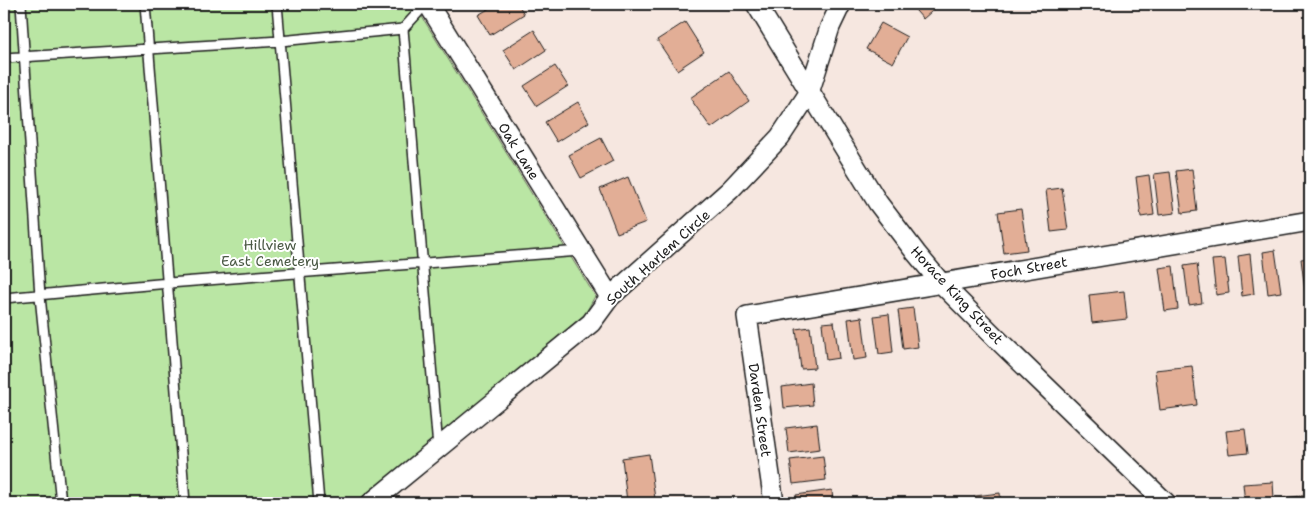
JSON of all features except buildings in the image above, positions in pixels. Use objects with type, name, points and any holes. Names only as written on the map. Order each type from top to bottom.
[{"type":"street","name":"Oak Lane","points":[[427,4],[580,252],[610,297]]},
{"type":"street","name":"Horace King Street","points":[[756,4],[878,203],[941,283],[1166,503]]},
{"type":"street","name":"South Harlem Circle","points":[[371,503],[591,323],[610,297],[730,190],[780,137],[809,93],[830,26],[841,4]]},
{"type":"street","name":"Foch Street","points":[[747,316],[1310,221]]},
{"type":"street","name":"Darden Street","points":[[747,316],[774,503]]},
{"type":"lane","points":[[21,4],[26,56],[40,296],[61,503]]},
{"type":"lane","points":[[145,4],[169,283],[185,503]]},
{"type":"lane","points":[[277,4],[298,273],[319,503]]},
{"type":"lane","points":[[4,58],[280,41],[402,29],[427,4]]},
{"type":"lane","points":[[402,29],[438,450]]},
{"type":"lane","points":[[4,298],[169,283],[580,252]]},
{"type":"green space","name":"Hillview East Cemetery","points":[[4,4],[414,4],[595,296],[585,314],[429,445],[355,503],[4,503]]}]
